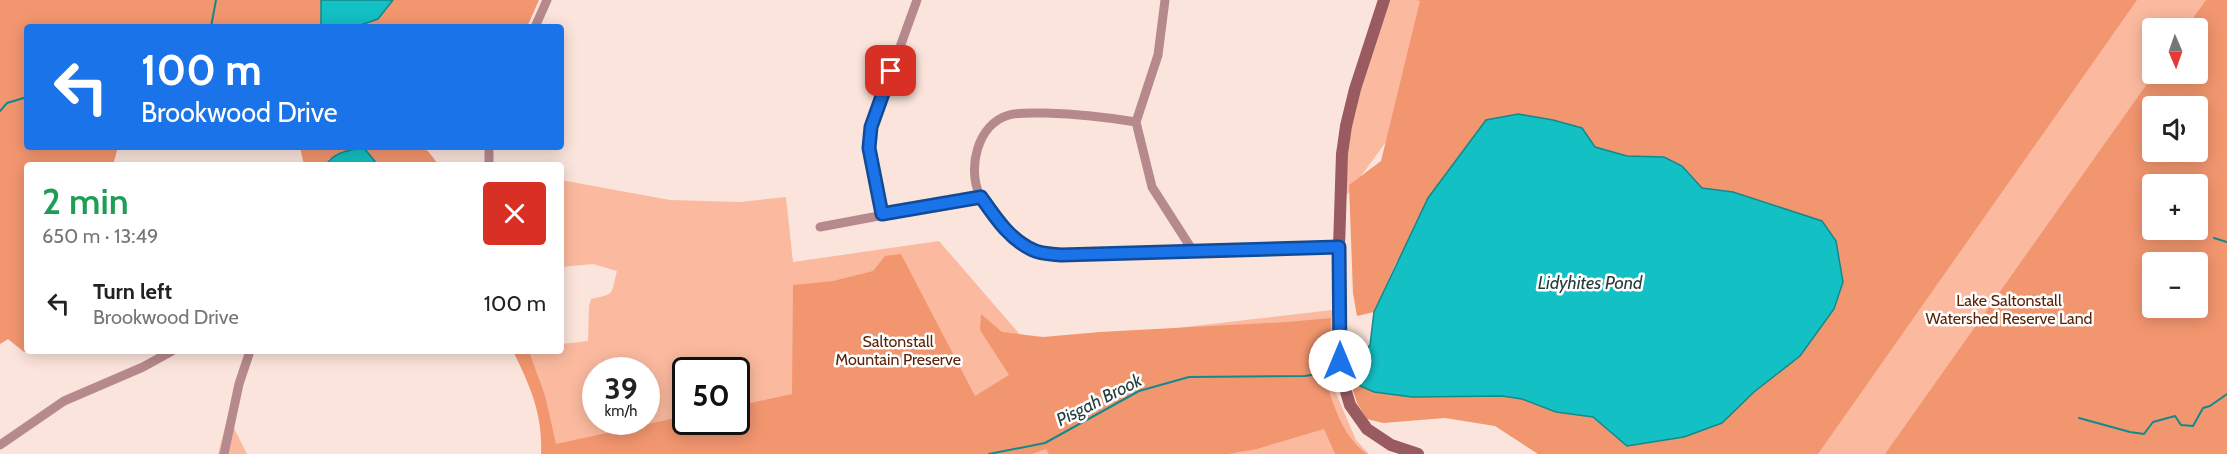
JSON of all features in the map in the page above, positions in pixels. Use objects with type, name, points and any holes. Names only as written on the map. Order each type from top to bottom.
[{"type":"main road","points":[[1384,0],[1360,71],[1346,126],[1339,189],[1341,368],[1346,396],[1358,419],[1378,438],[1418,454]]},
{"type":"street","points":[[536,24],[547,0]]},
{"type":"street","points":[[882,214],[869,148],[871,127],[917,0]]},
{"type":"street","points":[[1165,0],[1158,56],[1136,122],[1152,187],[1193,250]]},
{"type":"street","points":[[1136,122],[1090,115],[1031,113],[1008,115],[993,124],[980,137],[975,161],[975,182],[981,197],[1002,225],[1017,240],[1035,251],[1061,255],[1339,247]]},
{"type":"street","points":[[819,227],[981,197]]},
{"type":"street","points":[[0,445],[64,401],[143,367],[167,354]]},
{"type":"street","points":[[224,454],[239,384],[249,354]]},
{"type":"green space","points":[[0,0],[539,0],[528,24],[24,24],[24,150],[117,150],[114,162],[24,162],[24,352],[8,339],[0,344]]},
{"type":"green space","name":"Lake Saltonstall Watershed Reserve Land","points":[[1389,0],[2227,0],[2227,454],[1814,454],[1453,51],[1344,199],[1350,133],[1357,101]]},
{"type":"green space","points":[[1417,0],[2137,0],[1818,454],[1538,454],[1495,426],[1445,418],[1383,423],[1367,419],[1357,403],[1352,387],[1358,385],[1374,392],[1412,397],[1502,396],[1522,399],[1556,412],[1593,417],[1627,446],[1684,437],[1722,423],[1754,392],[1822,221],[1733,192],[1702,188],[1682,166],[1664,157],[1627,156],[1595,147],[1581,128],[1518,114],[1486,120],[1460,157],[1396,263],[1374,312],[1357,316],[1353,293],[1349,185],[1381,161],[1420,1]]},
{"type":"green space","points":[[2206,0],[2227,0],[2227,454],[1885,454],[2147,84],[2208,84],[2208,18],[2193,18]]},
{"type":"green space","points":[[301,150],[358,150],[329,159],[328,162],[303,162]]},
{"type":"green space","points":[[366,150],[425,150],[436,162],[376,162]]},
{"type":"green space","name":"Saltonstall Mountain Preserve","points":[[564,181],[670,200],[740,202],[786,197],[793,262],[939,241],[1029,345],[1332,310],[1335,391],[1356,440],[1369,454],[556,454],[545,395],[530,354],[564,354],[564,344],[588,341],[591,299],[611,293],[617,271],[593,264],[564,267]]},
{"type":"green space","name":"Saltonstall Mountain Preserve","points":[[901,254],[975,396],[1009,375],[980,330],[981,314],[1002,332],[1043,337],[1331,318],[1330,348],[1318,350],[1314,356],[1323,372],[1334,406],[1344,427],[1350,437],[1367,454],[1335,454],[1324,429],[1257,449],[1228,454],[1049,454],[1046,449],[1032,454],[541,454],[538,413],[514,354],[530,354],[545,395],[556,444],[597,435],[660,435],[660,421],[672,419],[672,435],[750,435],[750,403],[792,394],[793,285],[833,281],[873,271],[885,256]]},
{"type":"green space","points":[[228,416],[247,454],[218,454]]},
{"type":"water","points":[[321,0],[393,0],[378,19],[364,24],[321,24]]},
{"type":"water","name":"Lidyhites Pond","points":[[1518,114],[1582,128],[1595,147],[1627,156],[1664,157],[1682,166],[1702,188],[1733,192],[1822,221],[1836,241],[1843,282],[1834,309],[1800,356],[1754,392],[1722,423],[1684,437],[1627,446],[1593,417],[1556,412],[1522,399],[1502,396],[1412,397],[1374,392],[1358,385],[1350,370],[1350,361],[1361,357],[1370,345],[1374,312],[1428,198],[1486,120]]},
{"type":"water","points":[[366,150],[376,162],[328,162],[348,151]]},
{"type":"waterway","points":[[212,24],[216,0]]},
{"type":"waterway","points":[[0,111],[7,103],[24,98]]},
{"type":"waterway","points":[[2214,238],[2227,242]]},
{"type":"waterway","name":"Pisgah Brook","points":[[989,454],[1045,443],[1139,391],[1189,377],[1305,376],[1331,372]]},
{"type":"waterway","points":[[2079,418],[2144,434],[2153,422],[2175,416],[2181,425],[2193,426],[2203,408],[2227,394]]},
{"type":"route","points":[[891,71],[871,127],[869,148],[882,214],[981,197],[1002,225],[1017,240],[1035,251],[1061,255],[1339,247],[1340,361]]}]
